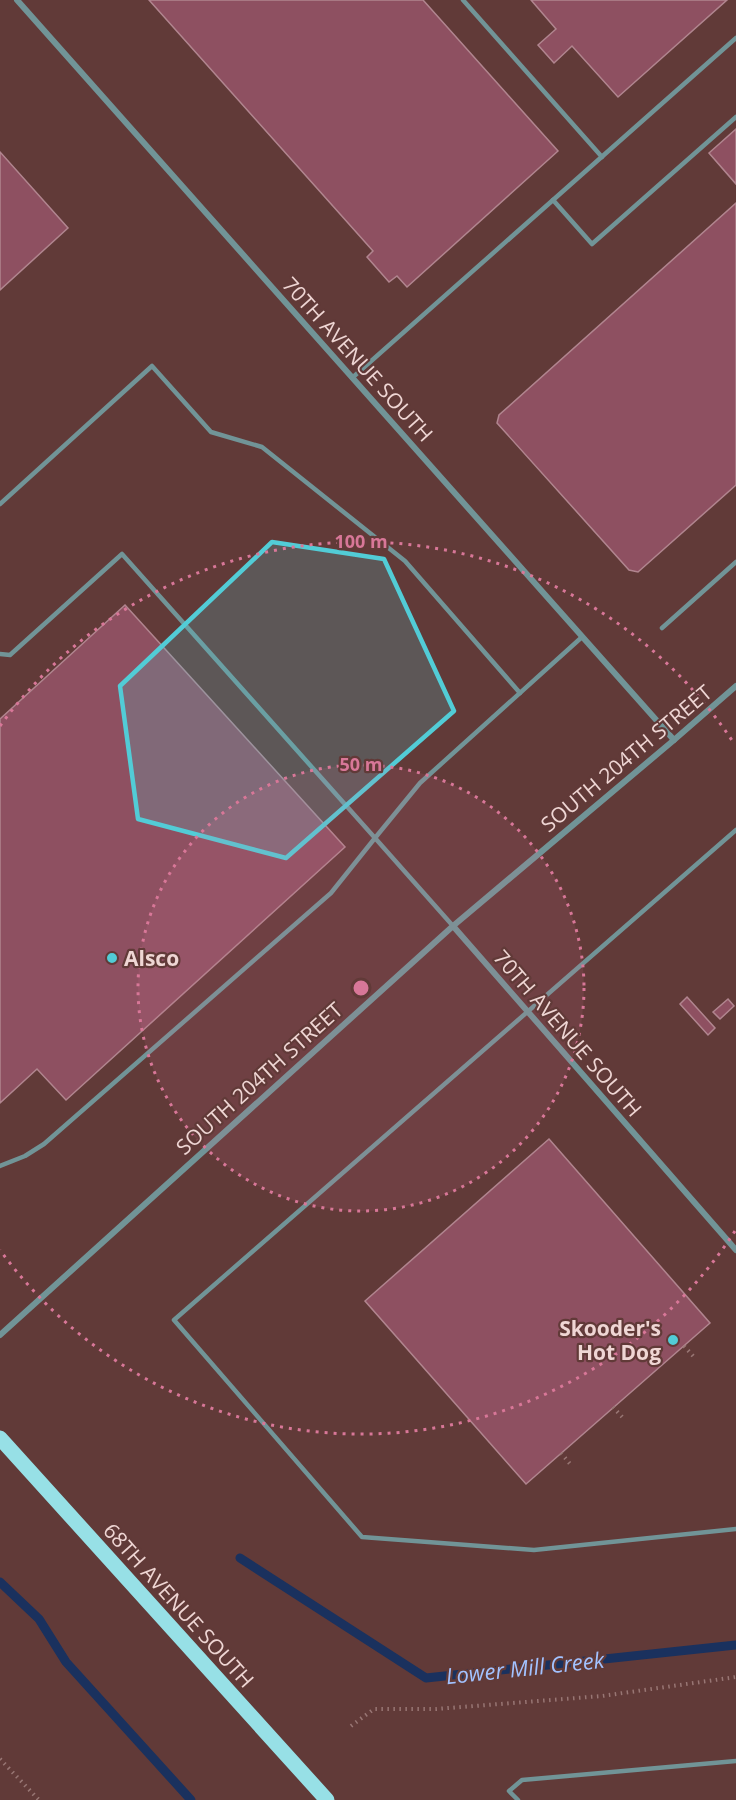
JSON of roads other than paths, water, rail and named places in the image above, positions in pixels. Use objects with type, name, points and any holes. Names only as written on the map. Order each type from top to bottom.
[{"type":"main road","name":"68TH AVENUE SOUTH","points":[[0,1438],[327,1800]]},
{"type":"street","name":"70TH AVENUE SOUTH","points":[[16,0],[674,740]]},
{"type":"street","name":"SOUTH 204TH STREET","points":[[0,1335],[453,926],[736,686]]},
{"type":"street","name":"70TH AVENUE SOUTH","points":[[453,926],[736,1250]]},
{"type":"lane","points":[[463,0],[602,157]]},
{"type":"lane","points":[[352,378],[736,38]]},
{"type":"lane","points":[[553,200],[592,244],[736,117]]},
{"type":"lane","points":[[0,504],[152,366],[211,432],[262,447],[405,561],[520,693]]},
{"type":"lane","name":"70TH AVENUE SOUTH","points":[[0,654],[10,655],[122,554],[453,926]]},
{"type":"lane","points":[[662,627],[736,562]]},
{"type":"lane","points":[[0,1166],[25,1156],[44,1144],[331,893],[420,783],[582,637]]},
{"type":"lane","points":[[736,831],[174,1320],[362,1537],[534,1550],[736,1530]]},
{"type":"lane","points":[[518,1800],[509,1791],[522,1780],[736,1761]]},
{"type":"waterway","name":"Lower Mill Creek","points":[[240,1558],[426,1678],[736,1645]]},
{"type":"waterway","points":[[0,1582],[39,1619],[66,1662],[191,1800]]},
{"type":"place","name":"Alsco","points":[[112,958]]},
{"type":"place","name":"Skooder's Hot Dog","points":[[673,1340]]}]
